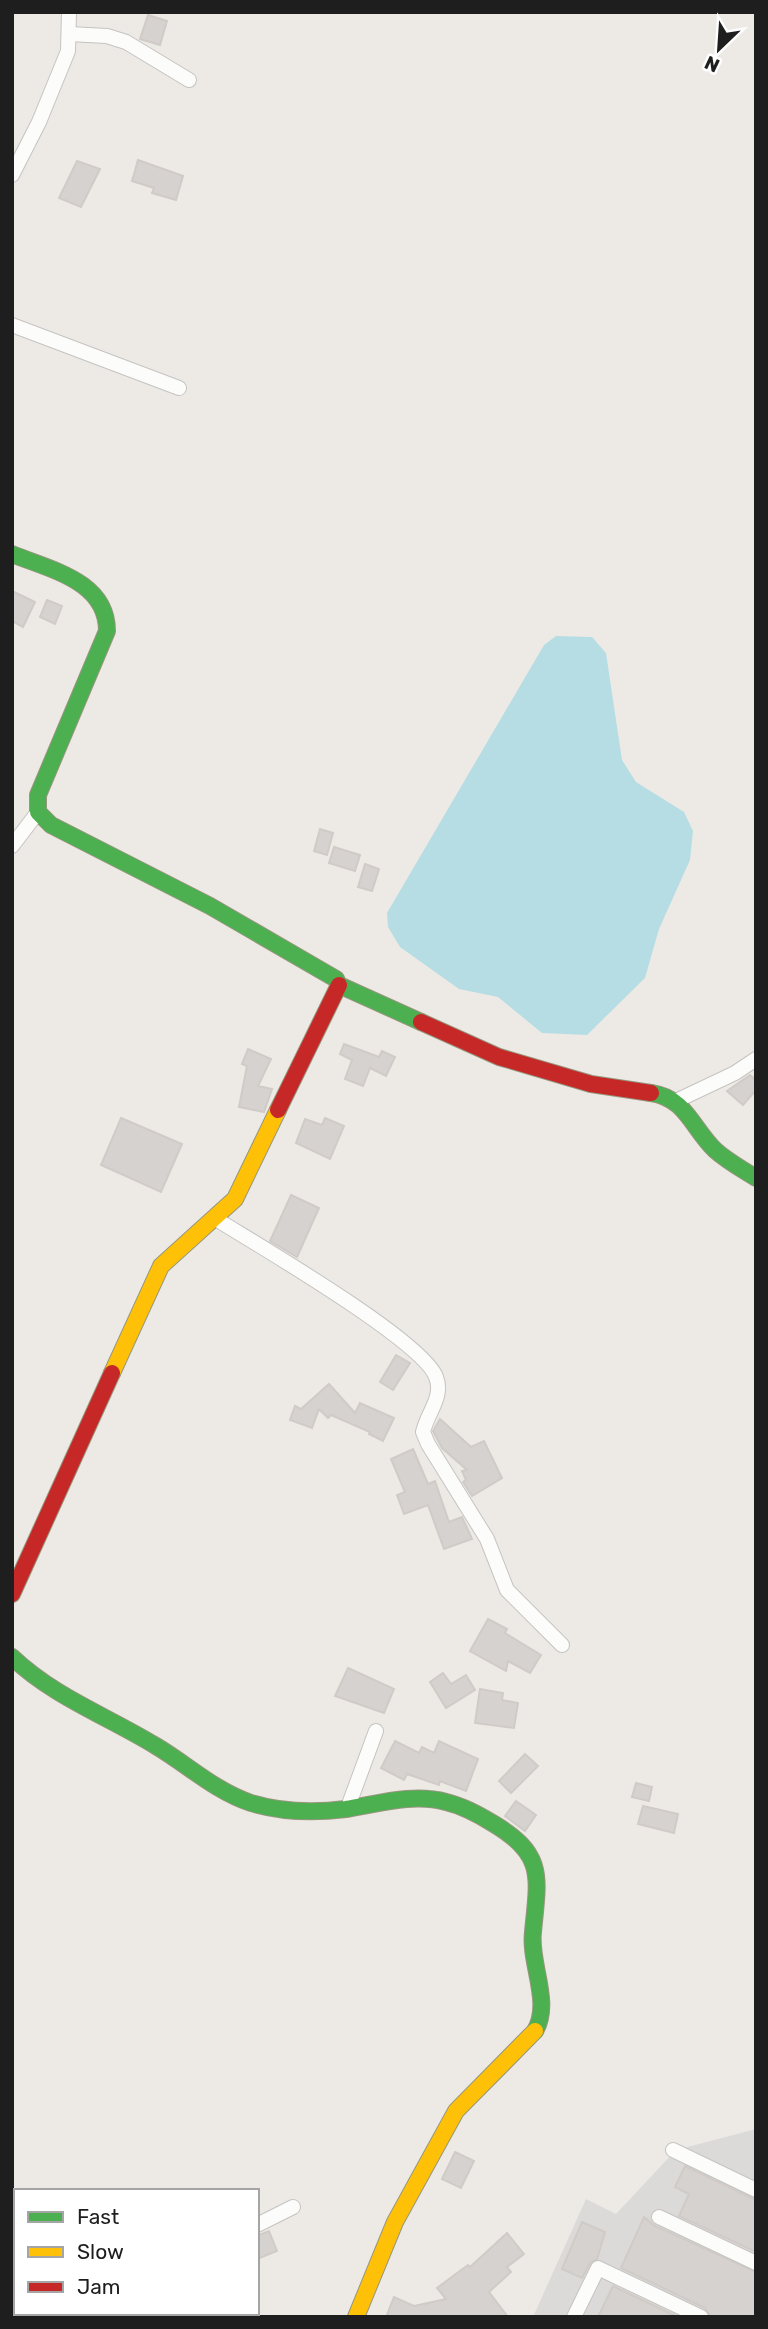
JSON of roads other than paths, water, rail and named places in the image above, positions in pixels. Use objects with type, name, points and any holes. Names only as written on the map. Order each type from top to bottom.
[{"type":"street","points":[[12,176],[39,122],[68,51],[69,12]]},
{"type":"street","points":[[69,34],[107,36],[126,42],[188,80]]},
{"type":"street","points":[[12,325],[179,388]]},
{"type":"street","points":[[12,554],[85,586],[97,595],[108,617],[107,631],[38,795],[38,812],[12,846]]},
{"type":"street","points":[[38,812],[51,825],[93,848],[289,949],[336,979],[339,985],[499,1057],[592,1084],[652,1091],[676,1101],[712,1147],[756,1178]]},
{"type":"street","points":[[12,1594],[161,1266],[172,1252],[216,1219],[235,1199],[252,1169],[339,985]]},
{"type":"street","points":[[676,1101],[735,1073],[756,1059]]},
{"type":"street","points":[[216,1219],[382,1325],[430,1368],[437,1378],[436,1404],[423,1432],[428,1444],[487,1539],[508,1590],[562,1645]]},
{"type":"street","points":[[12,1657],[37,1679],[156,1746],[216,1787],[241,1799],[291,1811],[348,1807],[420,1796],[441,1798],[493,1822],[521,1843],[533,1858],[538,1874],[531,1950],[542,2013],[538,2030],[456,2111],[395,2222],[356,2317]]},
{"type":"street","points":[[348,1807],[376,1731]]},
{"type":"street","points":[[673,2150],[756,2190]]},
{"type":"street","points":[[259,2224],[293,2207]]},
{"type":"street","points":[[659,2217],[756,2263]]},
{"type":"street","points":[[574,2317],[598,2268],[701,2317]]},
{"type":"water","points":[[556,636],[592,637],[606,653],[622,760],[636,782],[684,812],[693,831],[690,860],[659,929],[645,978],[587,1035],[542,1033],[498,997],[459,989],[400,947],[388,927],[387,913],[544,645]]}]
